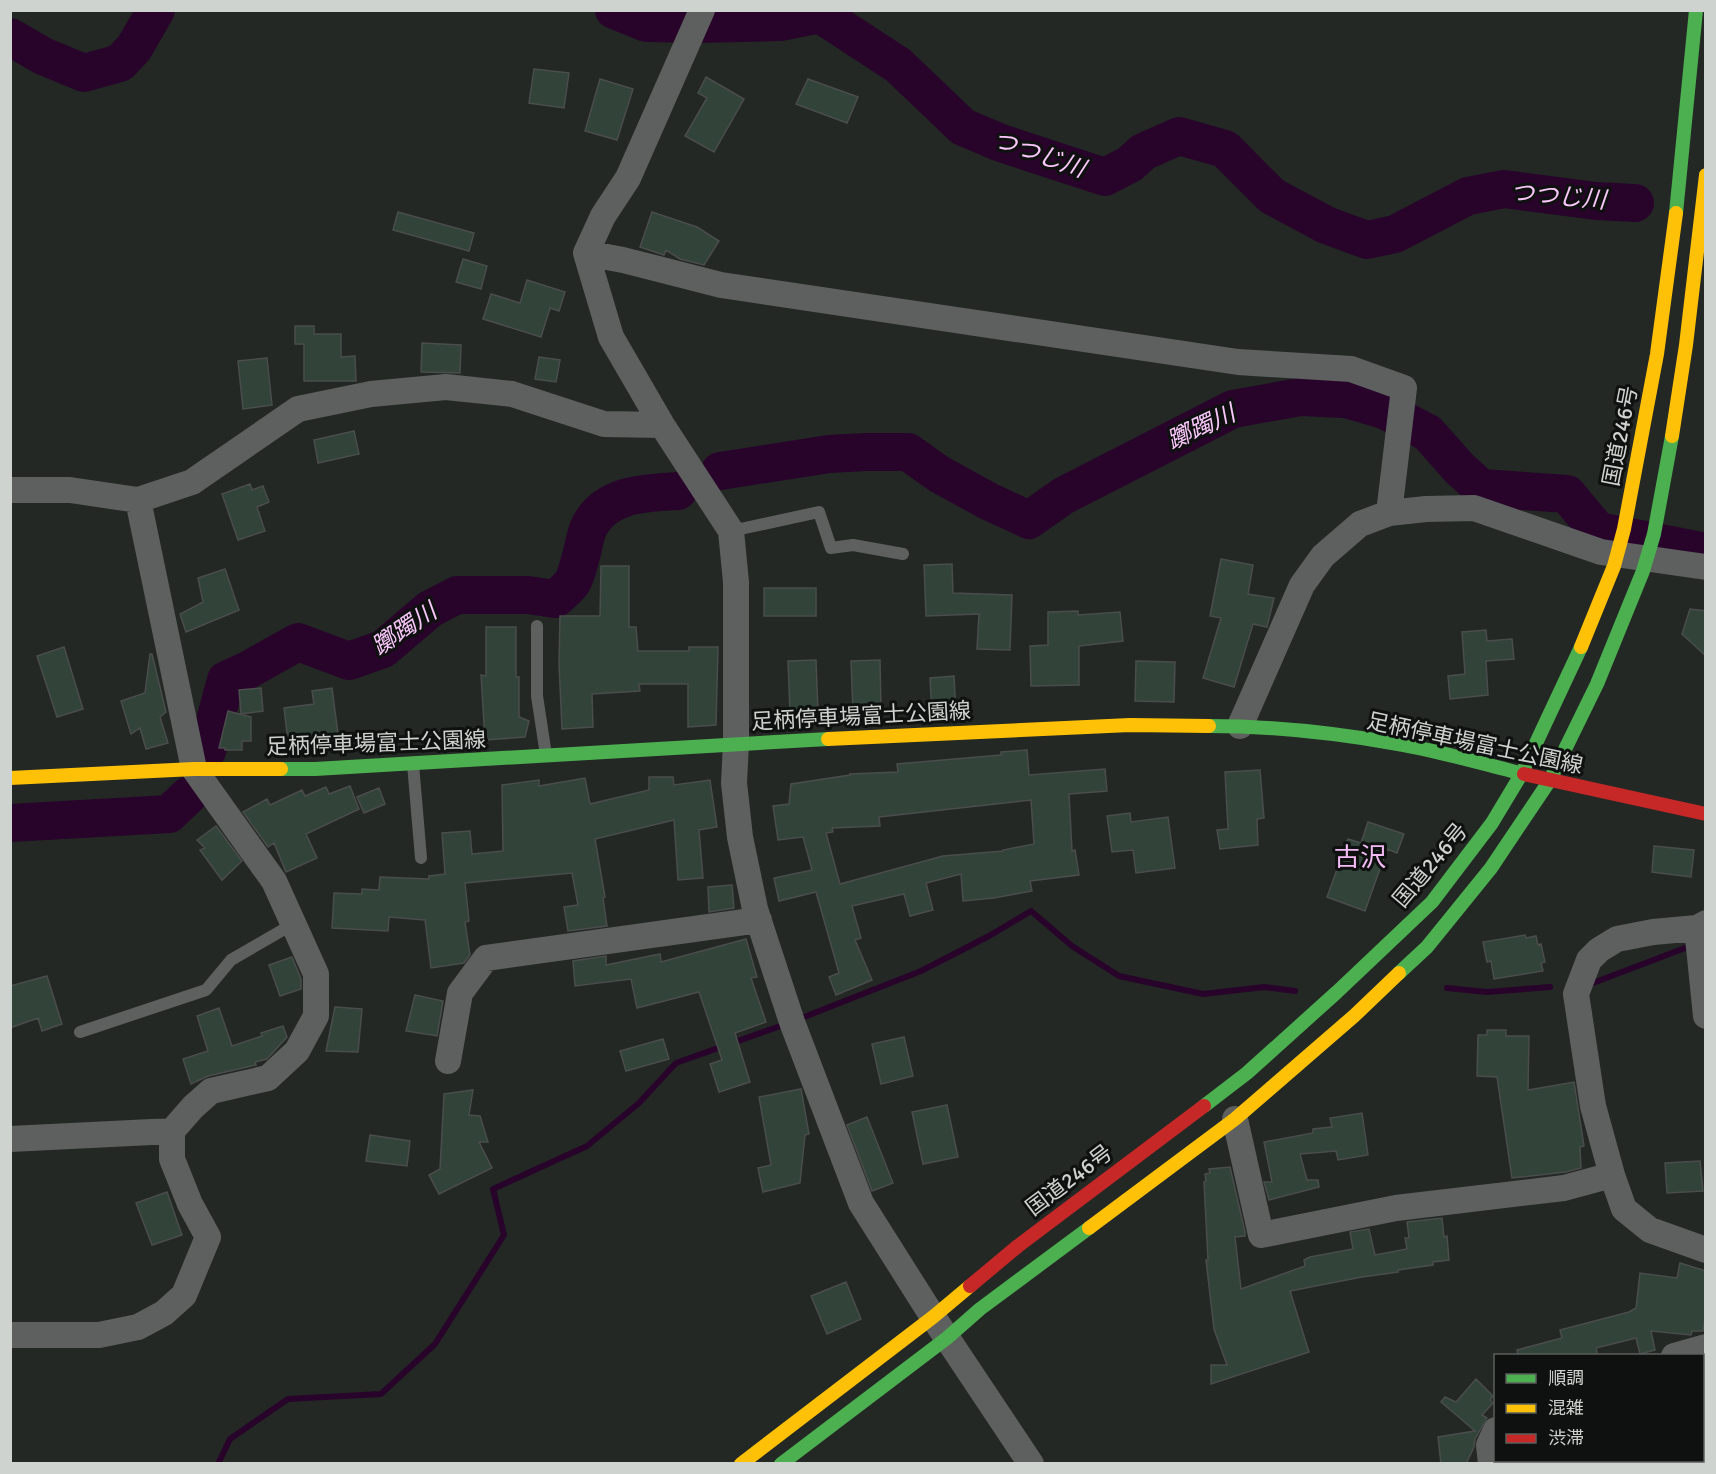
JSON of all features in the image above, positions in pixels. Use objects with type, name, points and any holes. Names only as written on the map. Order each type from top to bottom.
[{"type":"main road","name":"国道246号","points":[[781,1464],[940,1327],[1018,1246],[1247,1073],[1337,992],[1432,902],[1492,823],[1522,773],[1576,659],[1614,566],[1624,529],[1657,354],[1678,198],[1696,10]]},
{"type":"main road","name":"国道246号","points":[[741,1464],[940,1327],[980,1309],[1235,1119],[1354,1016],[1427,947],[1491,868],[1550,780],[1597,684],[1643,571],[1654,534],[1672,438],[1706,175]]},
{"type":"main road","name":"足柄停車場富士公園線","points":[[10,778],[194,769],[315,769],[736,743],[1130,725],[1239,726],[1319,733],[1399,744],[1706,814]]},
{"type":"street","points":[[701,13],[628,178],[603,216],[586,253],[611,337],[662,425],[725,522],[736,582],[734,783],[740,837],[755,909],[797,1036],[861,1203],[1031,1464]]},
{"type":"street","points":[[586,253],[722,285],[1238,362],[1351,369],[1404,388],[1389,513]]},
{"type":"street","points":[[10,490],[70,490],[138,500],[192,482],[298,409],[371,394],[446,387],[512,394],[604,424],[662,425]]},
{"type":"street","points":[[10,1335],[99,1335],[138,1327],[165,1313],[184,1295],[208,1238],[190,1204],[172,1159],[172,1131],[211,1091],[268,1078],[297,1051],[316,1016],[316,974],[274,880],[194,769],[138,500]]},
{"type":"street","points":[[1239,726],[1302,585],[1323,556],[1360,524],[1389,513],[1426,509],[1474,508],[1601,552],[1706,567]]},
{"type":"street","points":[[448,1061],[460,993],[486,957],[759,920]]},
{"type":"street","points":[[1706,1016],[1701,926],[1617,939],[1589,960],[1576,994],[1593,1106],[1624,1209],[1650,1230],[1706,1250]]},
{"type":"street","points":[[1235,1119],[1261,1235],[1396,1208],[1564,1188],[1612,1175]]},
{"type":"street","points":[[10,1139],[172,1131]]},
{"type":"street","points":[[1681,1354],[1706,1347]]},
{"type":"street","points":[[1491,1464],[1489,1445],[1494,1434]]},
{"type":"lane","points":[[725,522],[819,512],[831,548],[853,545],[903,554]]},
{"type":"lane","points":[[537,626],[537,696],[547,756]]},
{"type":"lane","points":[[413,764],[421,858]]},
{"type":"lane","points":[[80,1032],[206,990],[231,960],[293,924]]},
{"type":"building","points":[[534,69],[569,73],[564,108],[529,103]]},
{"type":"building","points":[[706,77],[744,99],[714,152],[685,136],[707,98],[698,93]]},
{"type":"building","points":[[600,79],[633,89],[617,140],[585,131]]},
{"type":"building","points":[[808,79],[858,97],[847,123],[796,104]]},
{"type":"building","points":[[398,212],[474,233],[469,251],[393,230]]},
{"type":"building","points":[[652,212],[697,227],[719,241],[704,265],[680,259],[666,250],[664,255],[640,247]]},
{"type":"building","points":[[463,259],[487,266],[481,289],[456,282]]},
{"type":"building","points":[[527,280],[565,292],[559,311],[550,308],[541,337],[483,319],[491,294],[520,303]]},
{"type":"building","points":[[295,326],[314,326],[314,334],[341,334],[341,357],[355,356],[356,381],[304,381],[304,344],[295,344]]},
{"type":"building","points":[[422,343],[461,345],[460,373],[421,372]]},
{"type":"building","points":[[539,357],[560,360],[556,382],[535,379]]},
{"type":"building","points":[[267,358],[272,405],[243,409],[238,361]]},
{"type":"building","points":[[354,431],[359,454],[318,463],[314,440]]},
{"type":"building","points":[[250,484],[252,490],[263,486],[269,502],[257,507],[265,531],[238,540],[222,494]]},
{"type":"building","points":[[1221,559],[1253,565],[1248,594],[1274,598],[1267,627],[1253,624],[1234,687],[1203,678],[1221,618],[1210,616]]},
{"type":"building","points":[[952,564],[953,593],[1012,595],[1010,650],[977,649],[979,614],[926,616],[924,565]]},
{"type":"building","points":[[601,566],[629,566],[629,627],[636,627],[638,651],[689,651],[689,647],[718,647],[716,725],[688,727],[688,684],[639,684],[640,691],[592,694],[593,727],[562,729],[559,664],[560,616],[600,616]]},
{"type":"building","points":[[225,569],[239,610],[186,632],[180,614],[203,602],[198,578]]},
{"type":"building","points":[[764,588],[816,588],[816,616],[764,616]]},
{"type":"building","points":[[1690,609],[1706,611],[1706,656],[1682,634]]},
{"type":"building","points":[[1078,611],[1078,615],[1120,612],[1123,641],[1079,646],[1079,685],[1031,686],[1030,646],[1048,645],[1048,612]]},
{"type":"building","points":[[486,627],[516,627],[519,717],[529,721],[525,737],[485,740],[481,675],[486,676]]},
{"type":"building","points":[[1486,630],[1487,641],[1512,639],[1514,659],[1486,661],[1488,695],[1450,699],[1448,676],[1465,674],[1462,632]]},
{"type":"building","points":[[64,647],[83,709],[57,717],[37,656]]},
{"type":"building","points":[[150,654],[152,654],[166,712],[160,717],[168,743],[146,749],[140,728],[131,734],[121,701],[145,693]]},
{"type":"building","points":[[816,660],[818,712],[790,713],[788,661]]},
{"type":"building","points":[[880,660],[881,711],[853,712],[851,661]]},
{"type":"building","points":[[1136,661],[1175,662],[1174,702],[1135,701]]},
{"type":"building","points":[[954,676],[956,713],[932,714],[930,678]]},
{"type":"building","points":[[261,688],[263,711],[241,714],[239,690]]},
{"type":"building","points":[[332,688],[340,749],[289,750],[284,708],[314,704],[312,691]]},
{"type":"building","points":[[228,711],[251,717],[251,741],[242,741],[242,750],[219,748]]},
{"type":"building","points":[[1027,750],[1029,775],[1105,769],[1107,791],[1069,794],[1072,851],[1075,850],[1079,875],[1030,881],[1032,891],[963,901],[961,874],[926,883],[933,910],[910,916],[904,894],[852,906],[861,938],[855,940],[872,980],[836,995],[829,977],[839,973],[816,892],[779,901],[774,878],[812,870],[803,837],[778,840],[773,806],[789,804],[791,784],[850,774],[898,772],[897,764],[1001,755],[1001,752]],"holes":[[[1031,800],[1034,844],[1003,851],[943,856],[840,884],[826,833],[833,832],[832,828],[880,826],[879,817]]]},
{"type":"building","points":[[1260,770],[1264,818],[1257,819],[1258,845],[1220,849],[1217,830],[1228,829],[1225,772]]},
{"type":"building","points":[[649,777],[673,777],[674,785],[710,780],[717,827],[699,830],[703,878],[678,880],[674,820],[595,839],[605,897],[603,898],[607,926],[568,931],[564,907],[578,905],[572,873],[465,883],[469,921],[465,922],[470,955],[464,963],[431,968],[425,920],[389,917],[388,931],[332,928],[334,893],[362,894],[362,889],[379,890],[380,877],[429,879],[429,876],[445,874],[442,833],[470,831],[472,854],[503,851],[502,785],[539,780],[539,786],[585,778],[590,804],[649,790]]},
{"type":"building","points":[[350,786],[359,809],[306,834],[317,858],[286,872],[274,843],[268,847],[243,812],[267,799],[270,805],[302,790],[305,796],[326,787],[329,794]]},
{"type":"building","points":[[379,788],[385,804],[364,813],[357,797]]},
{"type":"building","points":[[1130,813],[1131,822],[1168,817],[1175,868],[1136,873],[1133,850],[1112,852],[1107,816]]},
{"type":"building","points":[[1368,822],[1404,834],[1397,853],[1387,849],[1365,911],[1327,897],[1348,839],[1361,843]]},
{"type":"building","points":[[216,826],[242,861],[222,880],[200,850],[205,848],[197,840]]},
{"type":"building","points":[[1654,846],[1694,850],[1691,877],[1652,872]]},
{"type":"building","points":[[732,885],[734,908],[709,912],[708,887]]},
{"type":"building","points":[[1525,935],[1526,938],[1536,936],[1538,945],[1541,944],[1545,962],[1541,963],[1543,971],[1494,979],[1491,961],[1487,962],[1483,942]]},
{"type":"building","points":[[746,939],[757,977],[751,978],[766,1022],[735,1033],[750,1082],[719,1092],[710,1064],[722,1060],[699,992],[637,1008],[631,979],[575,986],[573,961],[606,956],[606,965],[660,954],[661,962]]},
{"type":"building","points":[[292,957],[301,979],[301,989],[280,996],[269,965]]},
{"type":"building","points":[[47,976],[62,1024],[42,1031],[38,1018],[10,1028],[10,986]]},
{"type":"building","points":[[415,995],[443,1001],[437,1036],[406,1031]]},
{"type":"building","points":[[335,1007],[362,1009],[358,1052],[326,1051]]},
{"type":"building","points":[[219,1008],[232,1046],[283,1026],[287,1037],[267,1059],[255,1062],[256,1065],[208,1076],[191,1084],[183,1059],[208,1051],[197,1016]]},
{"type":"building","points":[[1487,1030],[1506,1030],[1506,1036],[1529,1036],[1528,1090],[1574,1082],[1584,1146],[1580,1147],[1581,1168],[1566,1172],[1512,1178],[1497,1077],[1477,1076],[1478,1035],[1487,1035]]},
{"type":"building","points":[[904,1037],[913,1076],[881,1084],[872,1044]]},
{"type":"building","points":[[663,1039],[669,1059],[626,1071],[620,1051]]},
{"type":"building","points":[[801,1089],[809,1134],[805,1135],[800,1183],[763,1192],[758,1168],[771,1165],[759,1097]]},
{"type":"building","points":[[473,1090],[469,1115],[480,1116],[488,1142],[479,1142],[492,1168],[439,1194],[429,1175],[440,1169],[444,1094]]},
{"type":"building","points":[[947,1105],[958,1157],[923,1164],[912,1112]]},
{"type":"building","points":[[1362,1113],[1368,1155],[1338,1160],[1336,1151],[1300,1154],[1307,1180],[1318,1180],[1319,1187],[1269,1200],[1264,1182],[1272,1182],[1264,1142],[1313,1133],[1313,1129],[1332,1127],[1330,1118]]},
{"type":"building","points":[[867,1117],[893,1183],[872,1191],[847,1125]]},
{"type":"building","points":[[370,1135],[410,1141],[407,1166],[366,1161]]},
{"type":"building","points":[[1700,1161],[1703,1191],[1667,1193],[1665,1163]]},
{"type":"building","points":[[1230,1167],[1245,1232],[1245,1236],[1235,1237],[1241,1289],[1305,1266],[1304,1260],[1310,1257],[1353,1249],[1350,1232],[1369,1229],[1375,1255],[1407,1249],[1405,1238],[1409,1238],[1407,1222],[1442,1218],[1444,1237],[1447,1236],[1449,1260],[1433,1262],[1433,1265],[1398,1270],[1398,1272],[1290,1291],[1309,1352],[1211,1384],[1211,1365],[1227,1365],[1214,1329],[1206,1260],[1208,1260],[1204,1182],[1206,1181],[1205,1174],[1210,1173],[1209,1169]]},
{"type":"building","points":[[167,1192],[182,1235],[152,1245],[136,1203]]},
{"type":"building","points":[[1680,1263],[1706,1271],[1706,1312],[1703,1331],[1692,1331],[1691,1335],[1651,1331],[1655,1350],[1640,1354],[1636,1338],[1596,1348],[1598,1354],[1518,1354],[1517,1350],[1562,1338],[1560,1330],[1629,1312],[1636,1308],[1640,1273],[1677,1278]]},
{"type":"building","points":[[846,1282],[861,1319],[827,1334],[811,1296]]},
{"type":"building","points":[[1476,1379],[1493,1396],[1490,1400],[1493,1403],[1482,1415],[1487,1418],[1475,1439],[1466,1464],[1441,1464],[1438,1437],[1475,1431],[1441,1402],[1445,1397],[1456,1402]]},
{"type":"waterway","name":"つつじ川","points":[[10,37],[43,56],[84,73],[120,63],[134,48],[156,10]]},
{"type":"waterway","name":"つつじ川","points":[[614,10],[646,23],[780,22],[820,14],[898,65],[963,127],[1001,143],[1105,177],[1130,164],[1143,152],[1179,136],[1225,149],[1272,196],[1326,225],[1367,240],[1395,234],[1468,196],[1504,189],[1596,201],[1635,203]]},
{"type":"waterway","name":"躑躅川","points":[[720,471],[829,454],[908,452],[939,474],[1029,520],[1063,496],[1233,409],[1300,397],[1346,399],[1384,410],[1428,433],[1459,468],[1481,488],[1567,494],[1598,531],[1706,552]]},
{"type":"waterway","name":"躑躅川","points":[[207,751],[226,680],[298,642],[349,661],[383,649],[430,609],[457,595],[528,595],[555,599],[567,589],[573,580],[587,532],[597,514],[607,506],[629,497],[678,491]]},
{"type":"waterway","name":"躑躅川","points":[[10,823],[169,814],[189,795]]},
{"type":"waterway","points":[[799,1019],[921,971],[989,936],[1031,911],[1072,946],[1119,976],[1203,994],[1264,987],[1295,991]]},
{"type":"waterway","points":[[1593,983],[1685,948]]},
{"type":"waterway","points":[[1447,988],[1487,992],[1550,987]]},
{"type":"waterway","points":[[218,1464],[230,1439],[288,1399],[381,1394],[435,1344],[504,1235],[493,1189],[587,1146],[639,1103],[676,1063],[786,1024]]},
{"type":"traffic: fast","points":[[1676,213],[1696,10]]},
{"type":"traffic: fast","points":[[1399,973],[1427,947],[1491,868],[1550,780],[1597,684],[1643,571],[1654,534],[1672,436]]},
{"type":"traffic: fast","points":[[1204,1106],[1247,1073],[1432,902],[1492,823],[1522,773],[1581,647]]},
{"type":"traffic: fast","points":[[1209,726],[1328,733],[1375,740],[1430,750],[1524,774]]},
{"type":"traffic: fast","points":[[281,769],[315,769],[828,739]]},
{"type":"traffic: fast","points":[[781,1464],[947,1338],[980,1309],[1089,1228]]},
{"type":"traffic: slow","points":[[1672,436],[1686,345],[1706,175]]},
{"type":"traffic: slow","points":[[1581,647],[1614,566],[1624,529],[1657,354],[1676,213]]},
{"type":"traffic: slow","points":[[828,739],[1130,725],[1209,726]]},
{"type":"traffic: slow","points":[[10,778],[194,769],[281,769]]},
{"type":"traffic: slow","points":[[1089,1228],[1235,1119],[1354,1016],[1399,973]]},
{"type":"traffic: slow","points":[[741,1464],[970,1286]]},
{"type":"traffic: jam","points":[[1524,774],[1706,814]]},
{"type":"traffic: jam","points":[[970,1286],[1018,1246],[1204,1106]]},
{"type":"district","name":"古沢","points":[[1360,858]]}]
